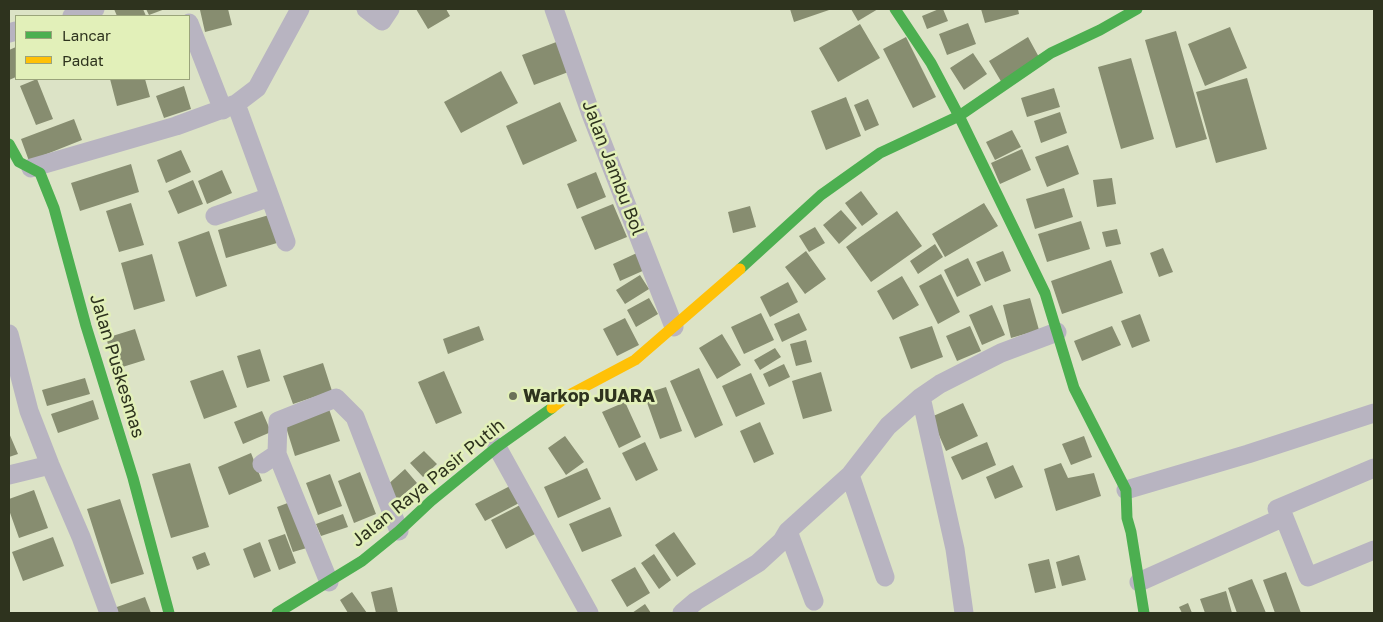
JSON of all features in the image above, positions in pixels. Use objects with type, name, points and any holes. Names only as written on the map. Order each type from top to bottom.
[{"type":"street","points":[[75,15],[95,9]]},
{"type":"street","points":[[32,168],[176,126],[230,107],[257,88],[300,9]]},
{"type":"street","points":[[366,9],[382,21],[390,9]]},
{"type":"street","name":"Jalan Jambu Bol","points":[[554,9],[592,114],[674,327]]},
{"type":"street","points":[[895,9],[931,63],[959,116],[1045,293],[1074,388],[1126,490],[1127,518],[1140,582],[1144,613]]},
{"type":"street","name":"Jalan Raya Pasir Putih","points":[[277,613],[362,561],[399,532],[431,502],[497,447],[569,395],[635,360],[759,253],[821,196],[880,154],[959,116],[1051,53],[1100,30],[1136,9]]},
{"type":"street","points":[[190,25],[230,107],[270,197],[286,242]]},
{"type":"street","name":"Jalan Puskesmas","points":[[9,144],[19,162],[40,173],[54,208],[86,326],[133,478],[169,613]]},
{"type":"street","points":[[215,216],[270,197]]},
{"type":"street","points":[[682,613],[696,601],[758,563],[782,541],[788,531],[850,475],[888,426],[921,397],[940,384],[1001,353],[1057,332]]},
{"type":"street","points":[[9,334],[29,411],[81,537],[109,613]]},
{"type":"street","points":[[921,397],[955,549],[964,613]]},
{"type":"street","points":[[330,582],[269,459],[278,421],[336,398],[356,417],[399,532]]},
{"type":"street","points":[[1126,490],[1248,454],[1374,413]]},
{"type":"street","points":[[497,447],[589,613]]},
{"type":"street","points":[[9,475],[50,465]]},
{"type":"street","points":[[1374,468],[1277,509],[1284,517],[1308,577],[1374,550]]},
{"type":"street","points":[[850,475],[885,577]]},
{"type":"street","points":[[1140,582],[1284,517]]},
{"type":"street","points":[[788,531],[814,600]]},
{"type":"building","points":[[114,9],[143,9],[146,15],[117,15]]},
{"type":"building","points":[[146,9],[165,9],[149,15]]},
{"type":"building","points":[[228,9],[232,25],[205,32],[200,10]]},
{"type":"building","points":[[416,9],[446,9],[450,16],[428,29]]},
{"type":"building","points":[[790,9],[832,9],[794,22]]},
{"type":"building","points":[[851,9],[878,9],[858,21]]},
{"type":"building","points":[[943,9],[948,21],[927,29],[922,16]]},
{"type":"building","points":[[981,9],[1018,9],[1019,14],[985,23]]},
{"type":"building","points":[[968,23],[976,44],[947,55],[939,34]]},
{"type":"building","points":[[860,24],[880,58],[838,82],[819,48]]},
{"type":"building","points":[[1230,27],[1247,68],[1205,86],[1188,44]]},
{"type":"building","points":[[1176,31],[1207,139],[1176,148],[1145,40]]},
{"type":"building","points":[[906,37],[936,97],[913,108],[883,49]]},
{"type":"building","points":[[1028,37],[1040,59],[1002,83],[989,61]]},
{"type":"building","points":[[559,41],[571,71],[534,85],[522,55]]},
{"type":"building","points":[[15,47],[15,77],[9,80],[9,50]]},
{"type":"building","points":[[973,53],[987,74],[964,90],[950,68]]},
{"type":"building","points":[[1131,58],[1154,139],[1121,149],[1098,67]]},
{"type":"building","points":[[501,71],[518,103],[461,133],[444,102]]},
{"type":"building","points":[[1247,78],[1267,149],[1216,163],[1196,92]]},
{"type":"building","points":[[37,80],[53,119],[36,125],[20,86]]},
{"type":"building","points":[[110,80],[145,80],[150,97],[117,106]]},
{"type":"building","points":[[184,86],[191,109],[164,118],[156,96]]},
{"type":"building","points":[[1054,88],[1060,107],[1027,117],[1021,98]]},
{"type":"building","points":[[846,97],[861,136],[826,150],[811,111]]},
{"type":"building","points":[[868,99],[879,125],[865,131],[854,105]]},
{"type":"building","points":[[560,102],[577,141],[523,165],[506,126]]},
{"type":"building","points":[[1060,112],[1067,133],[1041,143],[1034,121]]},
{"type":"building","points":[[74,119],[82,140],[29,161],[21,139]]},
{"type":"building","points":[[1012,130],[1021,147],[995,160],[986,142]]},
{"type":"building","points":[[1068,145],[1079,174],[1047,187],[1035,157]]},
{"type":"building","points":[[1022,149],[1031,170],[1000,184],[991,163]]},
{"type":"building","points":[[181,150],[191,172],[166,183],[157,160]]},
{"type":"building","points":[[131,164],[139,192],[80,211],[71,183]]},
{"type":"building","points":[[222,170],[232,193],[207,204],[198,181]]},
{"type":"building","points":[[596,172],[606,197],[577,209],[567,184]]},
{"type":"building","points":[[1112,178],[1116,204],[1097,207],[1093,180]]},
{"type":"building","points":[[193,180],[203,204],[178,214],[168,191]]},
{"type":"building","points":[[1064,188],[1073,217],[1035,229],[1026,199]]},
{"type":"building","points":[[861,191],[878,214],[862,226],[845,203]]},
{"type":"building","points":[[131,203],[144,245],[119,252],[106,211]]},
{"type":"building","points":[[984,203],[998,226],[945,257],[932,234]]},
{"type":"building","points":[[613,204],[627,237],[595,250],[581,217]]},
{"type":"building","points":[[750,206],[756,227],[733,233],[728,212]]},
{"type":"building","points":[[841,210],[857,228],[839,244],[823,225]]},
{"type":"building","points":[[897,211],[922,246],[871,282],[846,247]]},
{"type":"building","points":[[269,215],[277,243],[226,258],[218,230]]},
{"type":"building","points":[[1081,221],[1090,249],[1047,262],[1038,234]]},
{"type":"building","points":[[815,227],[825,243],[809,252],[799,236]]},
{"type":"building","points":[[1117,229],[1121,244],[1106,247],[1102,232]]},
{"type":"building","points":[[209,231],[227,286],[196,297],[178,242]]},
{"type":"building","points":[[935,244],[943,257],[918,274],[910,261]]},
{"type":"building","points":[[1163,248],[1173,272],[1159,277],[1150,253]]},
{"type":"building","points":[[806,251],[826,279],[805,294],[785,267]]},
{"type":"building","points":[[1003,251],[1011,271],[985,282],[976,262]]},
{"type":"building","points":[[639,252],[647,269],[620,281],[613,264]]},
{"type":"building","points":[[152,254],[165,301],[134,310],[121,263]]},
{"type":"building","points":[[968,258],[981,285],[957,297],[944,270]]},
{"type":"building","points":[[1111,260],[1123,293],[1062,314],[1051,281]]},
{"type":"building","points":[[941,274],[960,312],[938,324],[919,286]]},
{"type":"building","points":[[640,275],[649,289],[625,304],[616,290]]},
{"type":"building","points":[[902,276],[919,305],[893,320],[877,291]]},
{"type":"building","points":[[788,282],[798,302],[770,317],[760,297]]},
{"type":"building","points":[[649,298],[658,314],[636,327],[627,310]]},
{"type":"building","points":[[1030,298],[1039,330],[1011,338],[1003,305]]},
{"type":"building","points":[[992,305],[1005,335],[982,345],[969,315]]},
{"type":"building","points":[[761,313],[774,340],[744,354],[731,327]]},
{"type":"building","points":[[799,313],[807,330],[782,342],[774,324]]},
{"type":"building","points":[[1140,314],[1150,341],[1132,348],[1121,321]]},
{"type":"building","points":[[625,318],[639,345],[617,356],[603,329]]},
{"type":"building","points":[[479,326],[484,340],[448,354],[443,339]]},
{"type":"building","points":[[932,326],[943,357],[911,369],[899,337]]},
{"type":"building","points":[[970,326],[981,351],[957,361],[946,336]]},
{"type":"building","points":[[1112,326],[1121,345],[1082,361],[1074,341]]},
{"type":"building","points":[[135,329],[145,360],[116,369],[106,338]]},
{"type":"building","points":[[722,334],[741,365],[717,379],[699,348]]},
{"type":"building","points":[[806,340],[812,362],[796,366],[790,344]]},
{"type":"building","points":[[775,348],[781,357],[760,370],[754,360]]},
{"type":"building","points":[[260,349],[270,381],[247,388],[237,356]]},
{"type":"building","points":[[323,363],[332,391],[293,404],[283,376]]},
{"type":"building","points":[[784,364],[790,377],[769,387],[763,374]]},
{"type":"building","points":[[699,368],[723,425],[695,438],[670,381]]},
{"type":"building","points":[[223,370],[237,407],[204,419],[190,381]]},
{"type":"building","points":[[444,371],[462,413],[436,424],[418,382]]},
{"type":"building","points":[[821,372],[832,411],[803,419],[792,381]]},
{"type":"building","points":[[751,373],[765,404],[736,417],[722,386]]},
{"type":"building","points":[[85,378],[90,394],[47,406],[42,390]]},
{"type":"building","points":[[666,387],[682,431],[660,439],[644,394]]},
{"type":"building","points":[[93,400],[99,419],[58,433],[51,414]]},
{"type":"building","points":[[625,402],[641,437],[619,448],[602,412]]},
{"type":"building","points":[[963,403],[978,436],[946,451],[931,417]]},
{"type":"building","points":[[329,409],[340,441],[295,456],[285,424]]},
{"type":"building","points":[[262,411],[271,432],[243,444],[234,422]]},
{"type":"building","points":[[760,422],[774,454],[754,463],[740,431]]},
{"type":"building","points":[[9,433],[18,454],[9,457]]},
{"type":"building","points":[[565,436],[584,462],[566,475],[548,448]]},
{"type":"building","points":[[1084,436],[1092,457],[1071,465],[1062,444]]},
{"type":"building","points":[[645,442],[658,470],[636,481],[622,453]]},
{"type":"building","points":[[987,442],[996,465],[962,480],[951,457]]},
{"type":"building","points":[[424,451],[437,464],[423,477],[410,463]]},
{"type":"building","points":[[251,453],[262,481],[229,495],[218,467]]},
{"type":"building","points":[[190,463],[209,527],[171,538],[152,474]]},
{"type":"building","points":[[1061,463],[1068,478],[1094,473],[1101,496],[1056,511],[1044,469]]},
{"type":"building","points":[[1013,465],[1023,487],[995,499],[986,477]]},
{"type":"building","points":[[587,468],[601,499],[558,518],[544,487]]},
{"type":"building","points":[[405,469],[417,483],[397,500],[385,487]]},
{"type":"building","points":[[360,472],[376,514],[354,523],[338,481]]},
{"type":"building","points":[[330,474],[342,506],[318,515],[306,483]]},
{"type":"building","points":[[512,485],[521,502],[485,521],[475,504]]},
{"type":"building","points":[[34,490],[48,528],[19,538],[9,510],[9,499]]},
{"type":"building","points":[[120,499],[144,574],[111,584],[87,509]]},
{"type":"building","points":[[293,501],[310,547],[293,552],[277,507]]},
{"type":"building","points":[[524,503],[539,532],[506,549],[491,520]]},
{"type":"building","points":[[610,507],[622,536],[582,552],[569,524]]},
{"type":"building","points":[[343,514],[348,527],[321,536],[316,524]]},
{"type":"building","points":[[674,532],[696,564],[677,577],[655,545]]},
{"type":"building","points":[[285,534],[296,563],[279,570],[268,540]]},
{"type":"building","points":[[53,537],[64,566],[23,581],[12,552]]},
{"type":"building","points":[[260,542],[271,571],[254,578],[243,549]]},
{"type":"building","points":[[205,552],[210,565],[197,570],[192,557]]},
{"type":"building","points":[[654,554],[671,580],[659,589],[641,563]]},
{"type":"building","points":[[1079,555],[1086,580],[1062,586],[1056,562]]},
{"type":"building","points":[[1049,559],[1056,588],[1035,593],[1028,564]]},
{"type":"building","points":[[635,567],[650,593],[627,607],[611,580]]},
{"type":"building","points":[[1286,572],[1301,613],[1275,613],[1263,580]]},
{"type":"building","points":[[1252,579],[1266,613],[1237,613],[1228,588]]},
{"type":"building","points":[[392,587],[398,613],[376,613],[371,592]]},
{"type":"building","points":[[1226,591],[1232,613],[1205,613],[1200,599]]},
{"type":"building","points":[[352,592],[367,613],[348,613],[340,600]]},
{"type":"building","points":[[145,597],[151,613],[116,613],[114,608]]},
{"type":"building","points":[[1188,603],[1192,613],[1182,613],[1179,607]]},
{"type":"building","points":[[645,604],[651,613],[632,613]]},
{"type":"traffic: fast","points":[[895,9],[931,63],[959,116],[1045,293],[1074,388],[1126,490],[1127,518],[1144,613]]},
{"type":"traffic: fast","points":[[740,269],[821,195],[880,153],[959,116],[1051,53],[1100,30],[1137,9]]},
{"type":"traffic: fast","points":[[9,144],[19,162],[40,173],[54,208],[86,326],[133,478],[169,613]]},
{"type":"traffic: fast","points":[[277,613],[362,561],[497,447],[552,408]]},
{"type":"traffic: slow","points":[[552,408],[569,395],[635,360],[740,269]]},
{"type":"place","name":"Warkop JUARA","points":[[513,396]]}]
